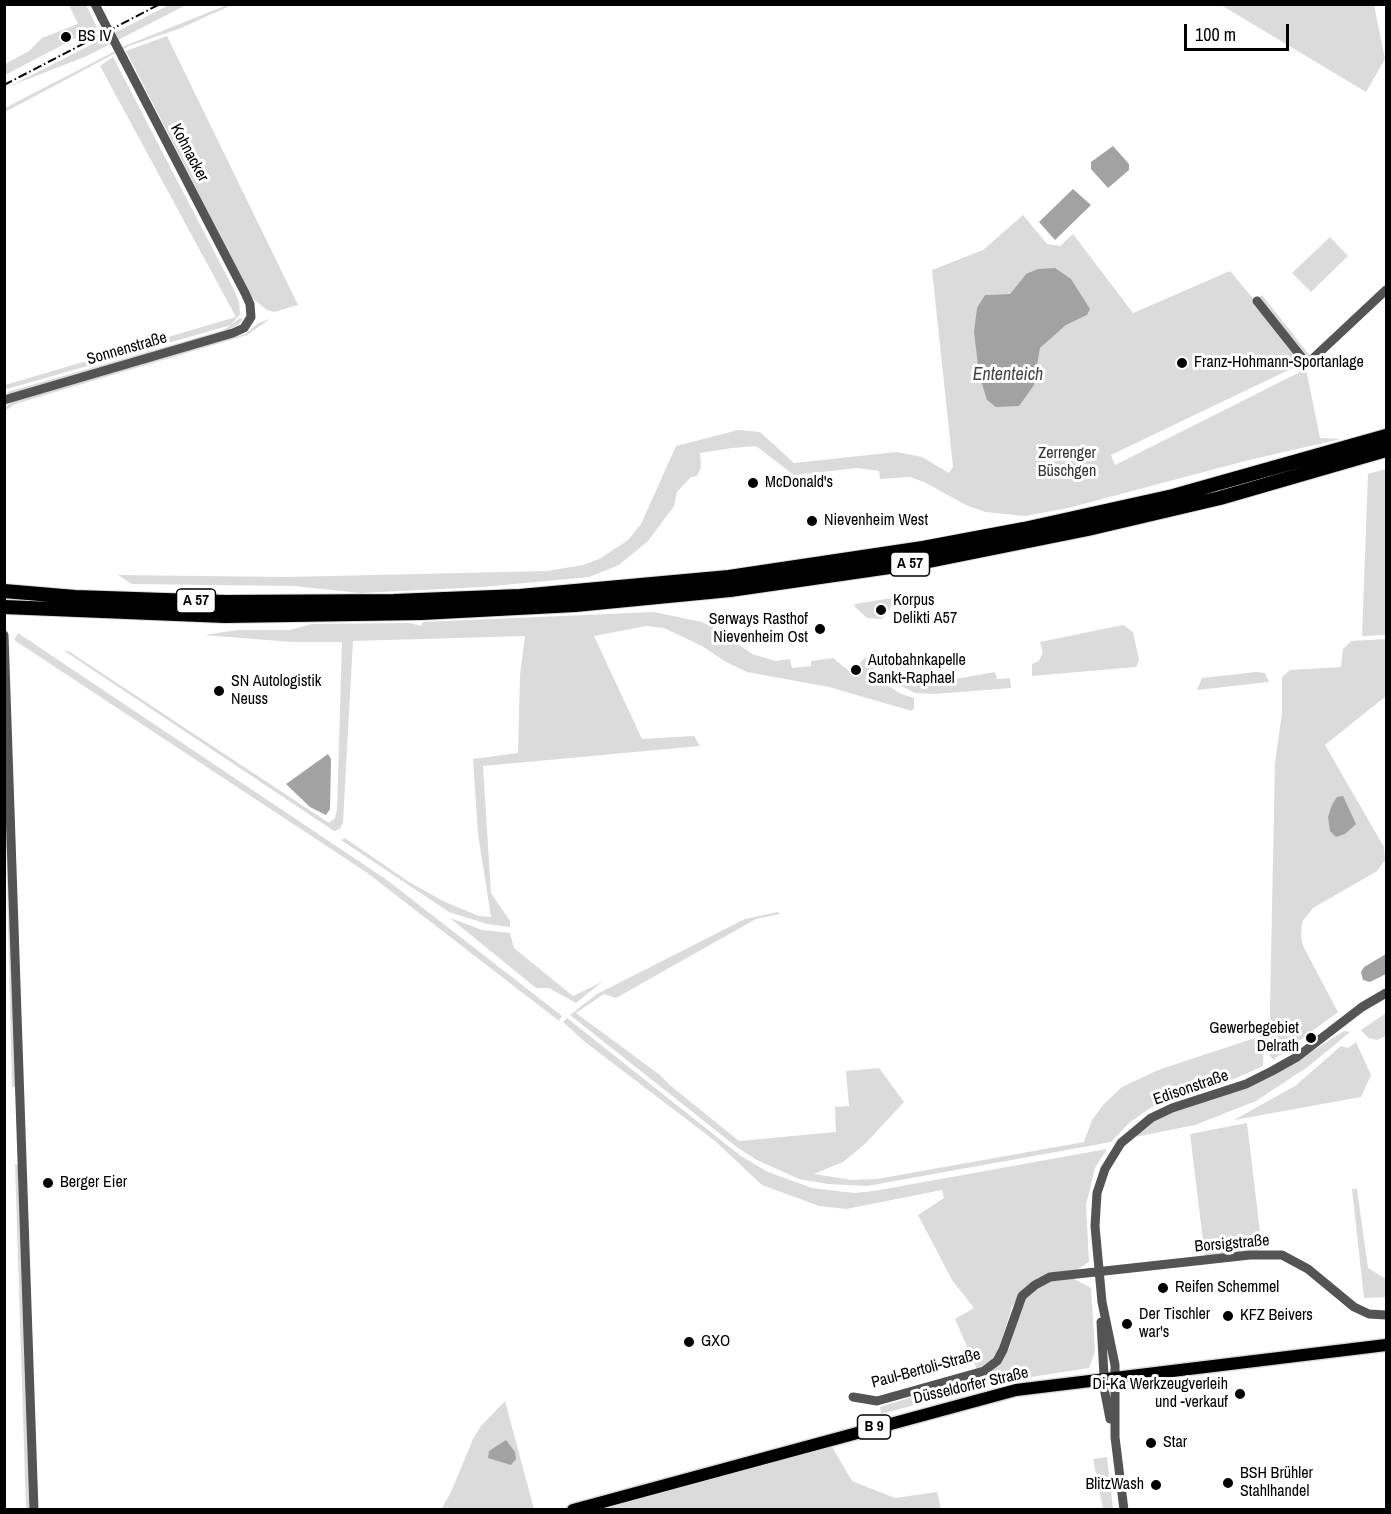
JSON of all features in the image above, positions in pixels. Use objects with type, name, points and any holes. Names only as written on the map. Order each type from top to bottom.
[{"type":"highway","name":"A 57","points":[[4,591],[225,602],[394,601],[520,596],[729,577],[912,550],[1024,529],[1205,488],[1386,436]]},
{"type":"highway","name":"A 57","points":[[4,606],[225,616],[421,613],[575,605],[730,590],[924,562],[1088,529],[1220,498],[1386,450]]},
{"type":"main road","name":"Düsseldorfer Straße","points":[[573,1509],[980,1398],[1110,1378],[1386,1346]]},
{"type":"street","name":"Kohnacker","points":[[95,4],[245,292],[250,304],[251,317]]},
{"type":"street","points":[[1257,302],[1307,364],[1386,290]]},
{"type":"street","name":"Sonnenstraße","points":[[4,400],[233,333],[244,328],[251,317]]},
{"type":"street","points":[[4,635],[34,1509]]},
{"type":"street","name":"Edisonstraße","points":[[1124,1509],[1095,1226],[1097,1193],[1110,1160],[1132,1132],[1165,1110],[1245,1084],[1280,1067],[1362,1007],[1386,993]]},
{"type":"street","name":"Borsigstraße","points":[[1099,1272],[1250,1255],[1282,1255],[1308,1269],[1354,1307],[1369,1314],[1386,1315]]},
{"type":"street","name":"Paul-Bertoli-Straße","points":[[853,1397],[877,1401],[984,1371],[1004,1350],[1017,1305],[1028,1290],[1050,1277],[1099,1272]]},
{"type":"green space","points":[[69,5],[86,5],[97,27],[5,75],[5,64],[29,51],[42,38],[78,24]]},
{"type":"green space","points":[[169,5],[186,5],[87,56],[10,86]]},
{"type":"green space","points":[[232,5],[181,28],[129,46],[5,112],[5,108],[127,45]]},
{"type":"green space","points":[[1221,5],[1374,5],[1385,59],[1366,92]]},
{"type":"green space","points":[[167,36],[298,305],[274,312],[267,310],[252,298],[126,51]]},
{"type":"green space","points":[[113,57],[234,290],[239,302],[240,314],[231,325],[7,389],[5,385],[236,317],[100,66]]},
{"type":"green space","name":"Zerrenger Büschgen","points":[[1023,215],[1047,244],[1060,246],[1073,234],[1133,313],[1230,271],[1255,301],[1262,295],[1311,357],[1301,360],[1297,366],[1111,455],[1115,465],[1306,369],[1320,438],[1341,439],[1249,460],[1068,508],[1025,516],[985,512],[910,477],[880,479],[879,471],[858,468],[794,475],[756,446],[732,448],[700,453],[701,467],[697,476],[691,477],[677,492],[674,506],[648,541],[619,565],[589,577],[482,587],[360,593],[293,586],[132,584],[118,575],[287,577],[547,571],[583,565],[601,558],[628,540],[641,524],[676,446],[738,430],[760,432],[794,463],[897,452],[922,457],[949,473],[953,467],[932,270],[983,250]],"holes":[[[1026,274],[1087,315],[1066,325],[1040,348],[1035,376],[974,332],[985,295],[1010,294]]]},
{"type":"green space","points":[[1330,237],[1348,256],[1311,292],[1292,273]]},
{"type":"green space","points":[[240,318],[243,319],[239,324],[227,331],[10,395],[7,392],[224,330]]},
{"type":"green space","points":[[270,319],[247,335],[15,404],[5,411],[7,405],[16,401],[245,334],[258,323]]},
{"type":"green space","points":[[1386,469],[1386,635],[1362,636],[1368,474]]},
{"type":"green space","points":[[898,597],[880,619],[867,618],[855,607],[855,604]]},
{"type":"green space","points":[[654,612],[702,622],[720,631],[752,654],[776,661],[790,659],[792,668],[811,666],[811,661],[833,658],[854,675],[860,674],[863,669],[860,663],[865,657],[885,684],[901,694],[914,698],[914,708],[912,711],[829,687],[747,672],[726,662],[702,646],[664,628],[646,626],[594,636],[642,739],[694,736],[700,746],[483,766],[491,893],[510,921],[510,927],[487,924],[449,912],[341,840],[345,838],[409,882],[445,902],[479,916],[491,917],[478,834],[473,759],[518,753],[520,675],[525,636],[353,641],[343,822],[340,829],[334,831],[63,650],[70,652],[329,823],[335,818],[337,810],[342,642],[292,642],[204,635],[238,630],[290,630],[312,624],[410,623],[421,626],[423,622]]},
{"type":"green space","points":[[1123,625],[1133,632],[1139,660],[1136,667],[1032,676],[1032,664],[1039,661],[1043,652],[1040,642]]},
{"type":"green space","points":[[18,633],[387,880],[562,1016],[559,1021],[366,872],[14,640]]},
{"type":"green space","points":[[1386,639],[1386,696],[1325,745],[1384,847],[1385,860],[1377,871],[1313,908],[1302,922],[1303,946],[1338,1012],[1273,1060],[1269,1054],[1275,763],[1282,713],[1282,677],[1290,670],[1341,667],[1343,649],[1351,641]]},
{"type":"green space","points":[[995,672],[997,679],[1010,678],[1011,688],[934,694],[915,693],[898,684],[921,685]]},
{"type":"green space","points":[[1265,673],[1269,682],[1197,690],[1202,678]]},
{"type":"green space","points":[[5,798],[17,1087],[12,1087]]},
{"type":"green space","points":[[778,912],[780,914],[756,919],[616,998],[604,994],[576,1013],[660,1075],[739,1141],[836,1132],[835,1107],[849,1106],[846,1071],[879,1068],[904,1102],[865,1144],[843,1162],[814,1174],[852,1180],[877,1179],[1084,1142],[1092,1120],[1104,1104],[1122,1087],[1158,1070],[1264,1035],[1263,1066],[1234,1079],[1152,1107],[1130,1122],[1111,1142],[867,1186],[828,1184],[799,1179],[757,1160],[738,1148],[570,1015],[597,994],[745,919]]},
{"type":"green space","points":[[450,918],[482,930],[510,933],[514,948],[573,996],[602,982],[576,1003],[549,988],[536,988]]},
{"type":"green space","points":[[1386,1013],[1386,1036],[1377,1040],[1368,1038],[1361,1030]]},
{"type":"green space","points":[[567,1018],[741,1156],[768,1172],[812,1188],[854,1193],[874,1191],[1107,1149],[1095,1168],[1086,1205],[1089,1262],[1078,1269],[1038,1278],[1023,1290],[1012,1307],[997,1354],[989,1363],[977,1369],[955,1319],[974,1308],[952,1280],[918,1215],[944,1198],[942,1190],[846,1209],[819,1206],[762,1185],[715,1141],[585,1042],[563,1022]]},
{"type":"green space","points":[[1344,1031],[1350,1032],[1309,1066],[1256,1101],[1195,1125],[1130,1138],[1158,1118],[1292,1064]]},
{"type":"green space","points":[[1356,1042],[1371,1075],[1361,1097],[1234,1120],[1295,1086],[1341,1046],[1348,1048]]},
{"type":"green space","points":[[1247,1123],[1262,1249],[1205,1257],[1190,1134]]},
{"type":"green space","points":[[15,1164],[18,1165],[32,1509],[26,1509]]},
{"type":"green space","points":[[1352,1189],[1357,1189],[1368,1268],[1386,1279],[1386,1297],[1364,1298]]},
{"type":"green space","points":[[1074,1279],[1091,1288],[1095,1352],[1089,1368],[1005,1381],[881,1414],[880,1407],[993,1370],[1003,1359],[1010,1346],[1024,1300],[1037,1287],[1051,1281]]},
{"type":"green space","points":[[505,1401],[534,1509],[441,1510],[473,1439],[481,1426]]},
{"type":"green space","points":[[831,1445],[852,1481],[895,1498],[937,1492],[941,1509],[592,1510]]},
{"type":"green space","points":[[1107,1457],[1113,1509],[1103,1509],[1093,1459]]},
{"type":"water","points":[[1113,146],[1129,164],[1129,170],[1108,188],[1091,169],[1091,162]]},
{"type":"water","points":[[1073,189],[1091,205],[1055,240],[1039,222]]},
{"type":"water","name":"Ententeich","points":[[1055,268],[1071,279],[1090,309],[1087,315],[1066,325],[1040,348],[1034,385],[1019,406],[996,407],[987,400],[979,374],[974,332],[977,308],[985,295],[1010,294],[1026,274],[1038,269]]},
{"type":"water","points":[[328,754],[331,759],[330,809],[326,815],[310,807],[286,784]]},
{"type":"water","points":[[1343,796],[1356,824],[1345,834],[1336,837],[1330,831],[1328,817],[1337,797]]},
{"type":"water","points":[[1386,954],[1386,974],[1370,982],[1363,980],[1361,972],[1364,967]]},
{"type":"water","points":[[506,1440],[515,1452],[516,1459],[511,1465],[488,1458],[489,1451]]},
{"type":"railway","points":[[4,85],[160,4]]},
{"type":"place","name":"BS IV","points":[[66,37]]},
{"type":"place","name":"Franz-Hohmann-Sportanlage","points":[[1182,363]]},
{"type":"place","name":"McDonald's","points":[[753,483]]},
{"type":"place","name":"Nievenheim West","points":[[812,521]]},
{"type":"place","name":"Korpus Delikti A57","points":[[881,610]]},
{"type":"place","name":"Serways Rasthof Nievenheim Ost","points":[[820,629]]},
{"type":"place","name":"Autobahnkapelle Sankt-Raphael","points":[[856,670]]},
{"type":"place","name":"SN Autologistik Neuss","points":[[219,691]]},
{"type":"place","name":"Gewerbegebiet Delrath","points":[[1311,1038]]},
{"type":"place","name":"Berger Eier","points":[[48,1183]]},
{"type":"place","name":"Reifen Schemmel","points":[[1163,1288]]},
{"type":"place","name":"KFZ Beivers","points":[[1228,1316]]},
{"type":"place","name":"Der Tischler war's","points":[[1127,1324]]},
{"type":"place","name":"GXO","points":[[689,1342]]},
{"type":"place","name":"Di-Ka Werkzeugverleih und -verkauf","points":[[1240,1394]]},
{"type":"place","name":"Star","points":[[1151,1443]]},
{"type":"place","name":"BSH Brühler Stahlhandel","points":[[1228,1483]]},
{"type":"place","name":"BlitzWash","points":[[1156,1485]]}]
